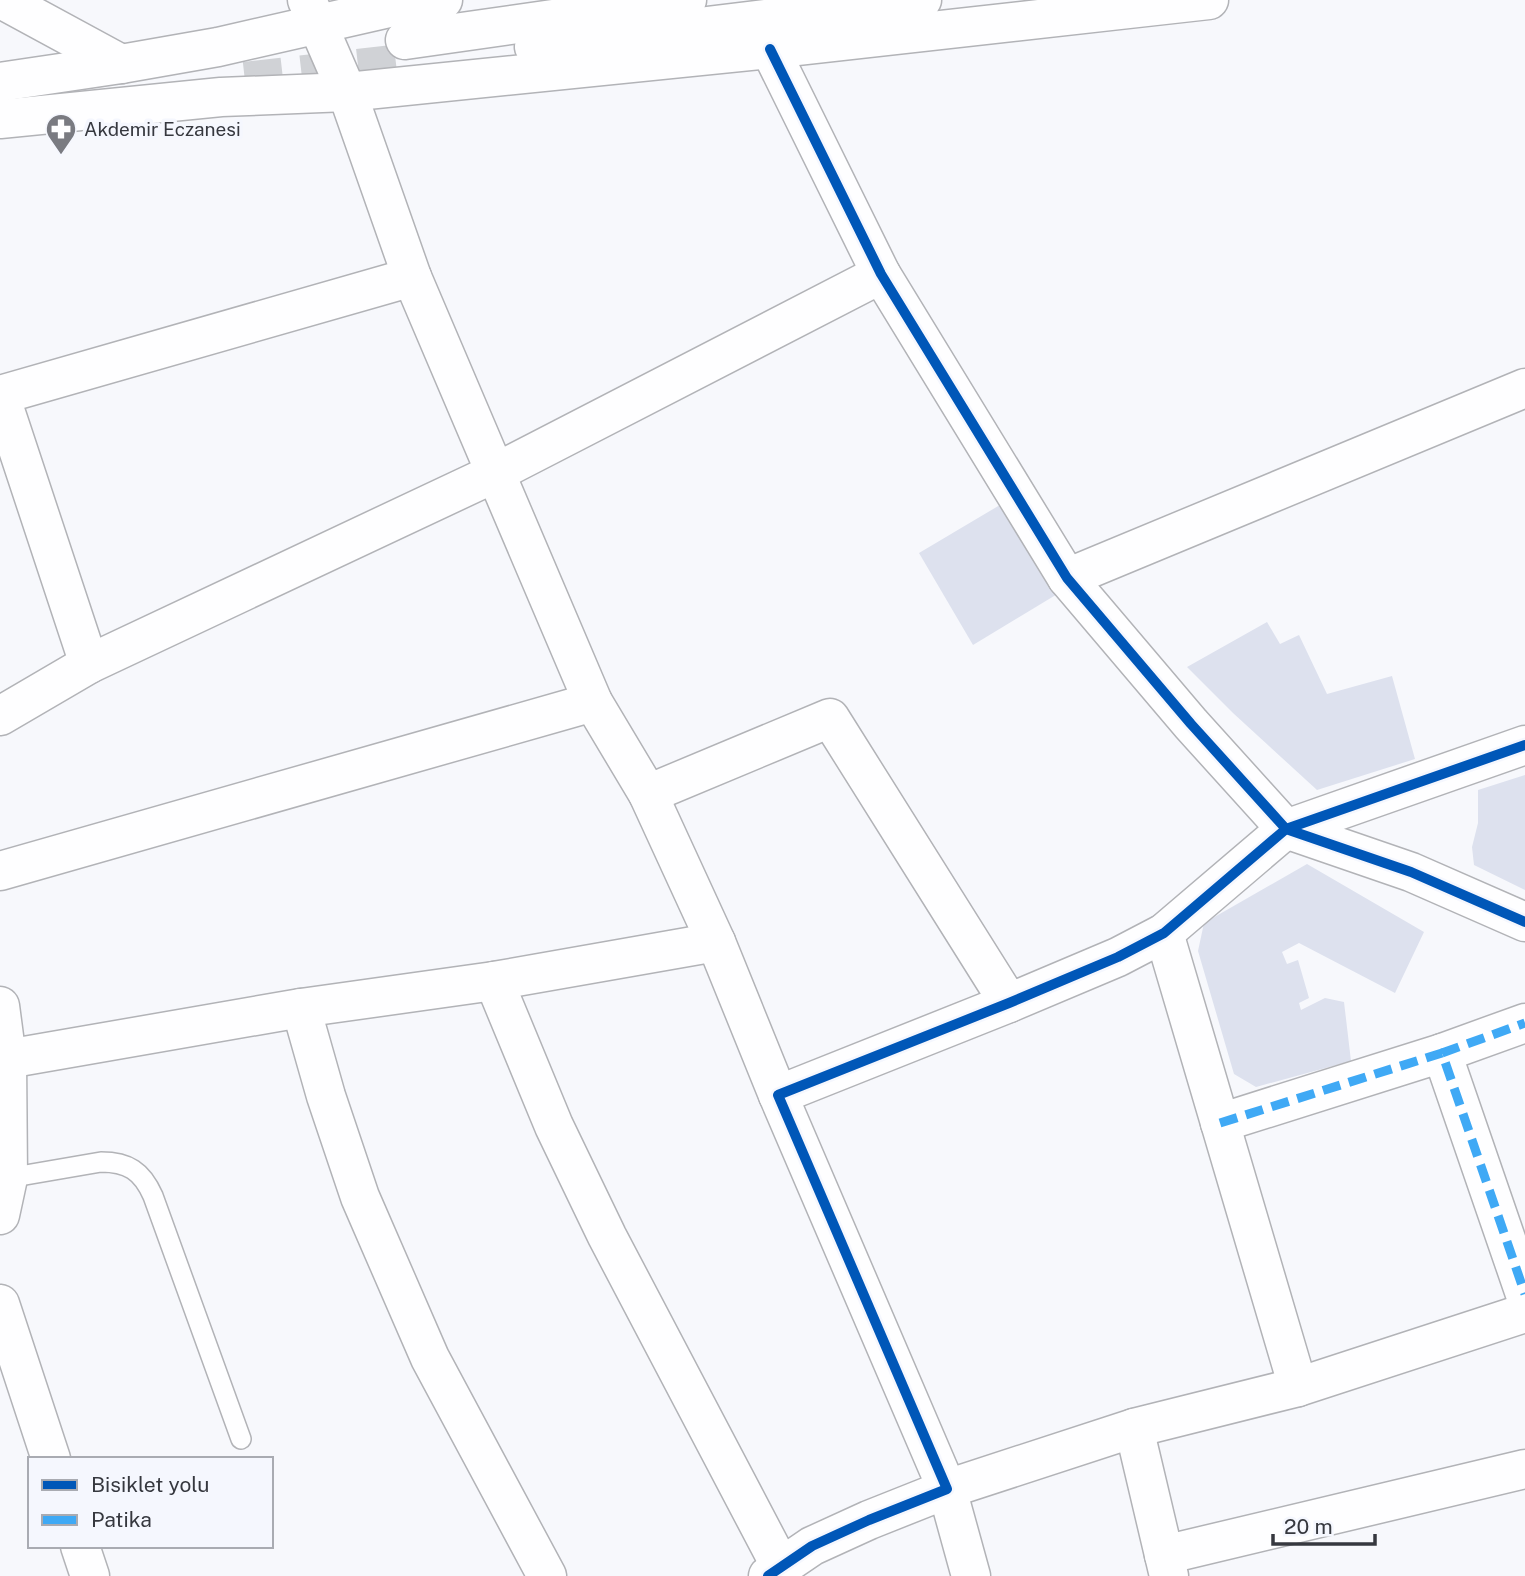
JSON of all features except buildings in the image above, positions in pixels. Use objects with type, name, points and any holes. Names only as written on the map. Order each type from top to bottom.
[{"type":"street","points":[[3,0],[121,64]]},
{"type":"street","points":[[0,82],[218,47],[312,12],[389,8],[443,0]]},
{"type":"street","points":[[687,0],[408,51],[922,0]]},
{"type":"street","points":[[0,119],[221,97],[347,92],[770,49],[1209,0]]},
{"type":"street","points":[[312,12],[347,92],[412,277],[593,702],[648,794],[716,942],[778,1095],[947,1489],[971,1576]]},
{"type":"street","points":[[770,49],[881,274],[1067,578],[1191,724],[1286,829],[1411,872],[1525,922]]},
{"type":"street","points":[[0,716],[89,663],[495,473],[881,274]]},
{"type":"street","points":[[89,663],[0,395],[412,277]]},
{"type":"street","points":[[1067,578],[1525,388]]},
{"type":"street","points":[[0,871],[593,702]]},
{"type":"street","points":[[648,794],[830,718],[1010,1003]]},
{"type":"street","points":[[778,1095],[1010,1003],[1118,957],[1164,933],[1286,829],[1525,745]]},
{"type":"street","points":[[1164,933],[1298,1387]]},
{"type":"street","points":[[7,1059],[301,1009],[494,981],[716,942]]},
{"type":"street","points":[[494,981],[554,1126],[774,1572],[812,1546],[947,1489],[1134,1428],[1298,1387],[1525,1313]]},
{"type":"street","points":[[0,1006],[7,1059],[8,1178],[0,1215]]},
{"type":"street","points":[[301,1009],[326,1096],[360,1197],[424,1346],[547,1576]]},
{"type":"street","points":[[1220,1123],[1442,1053],[1525,1023]]},
{"type":"street","points":[[1442,1053],[1525,1294]]},
{"type":"street","points":[[0,1304],[50,1457]]},
{"type":"street","points":[[1134,1428],[1166,1566],[1525,1469]]},
{"type":"street","points":[[81,1548],[90,1576]]},
{"type":"lane","points":[[8,1178],[101,1162],[125,1165],[143,1178],[153,1196],[241,1439]]},
{"type":"tunnel","points":[[245,81],[410,62]]},
{"type":"marked path","points":[[1442,1053],[1525,1023]]},
{"type":"marked path","points":[[1220,1123],[1442,1053],[1525,1294]]},
{"type":"cycle path","points":[[770,49],[881,274],[1067,578],[1191,724],[1286,829],[1411,872],[1525,922]]},
{"type":"cycle path","points":[[768,1576],[812,1546],[947,1489],[778,1095],[1009,1003],[1118,957],[1164,933],[1286,829],[1525,745]]},
{"type":"place","name":"Akdemir Eczanesi","points":[[61,156]]}]
